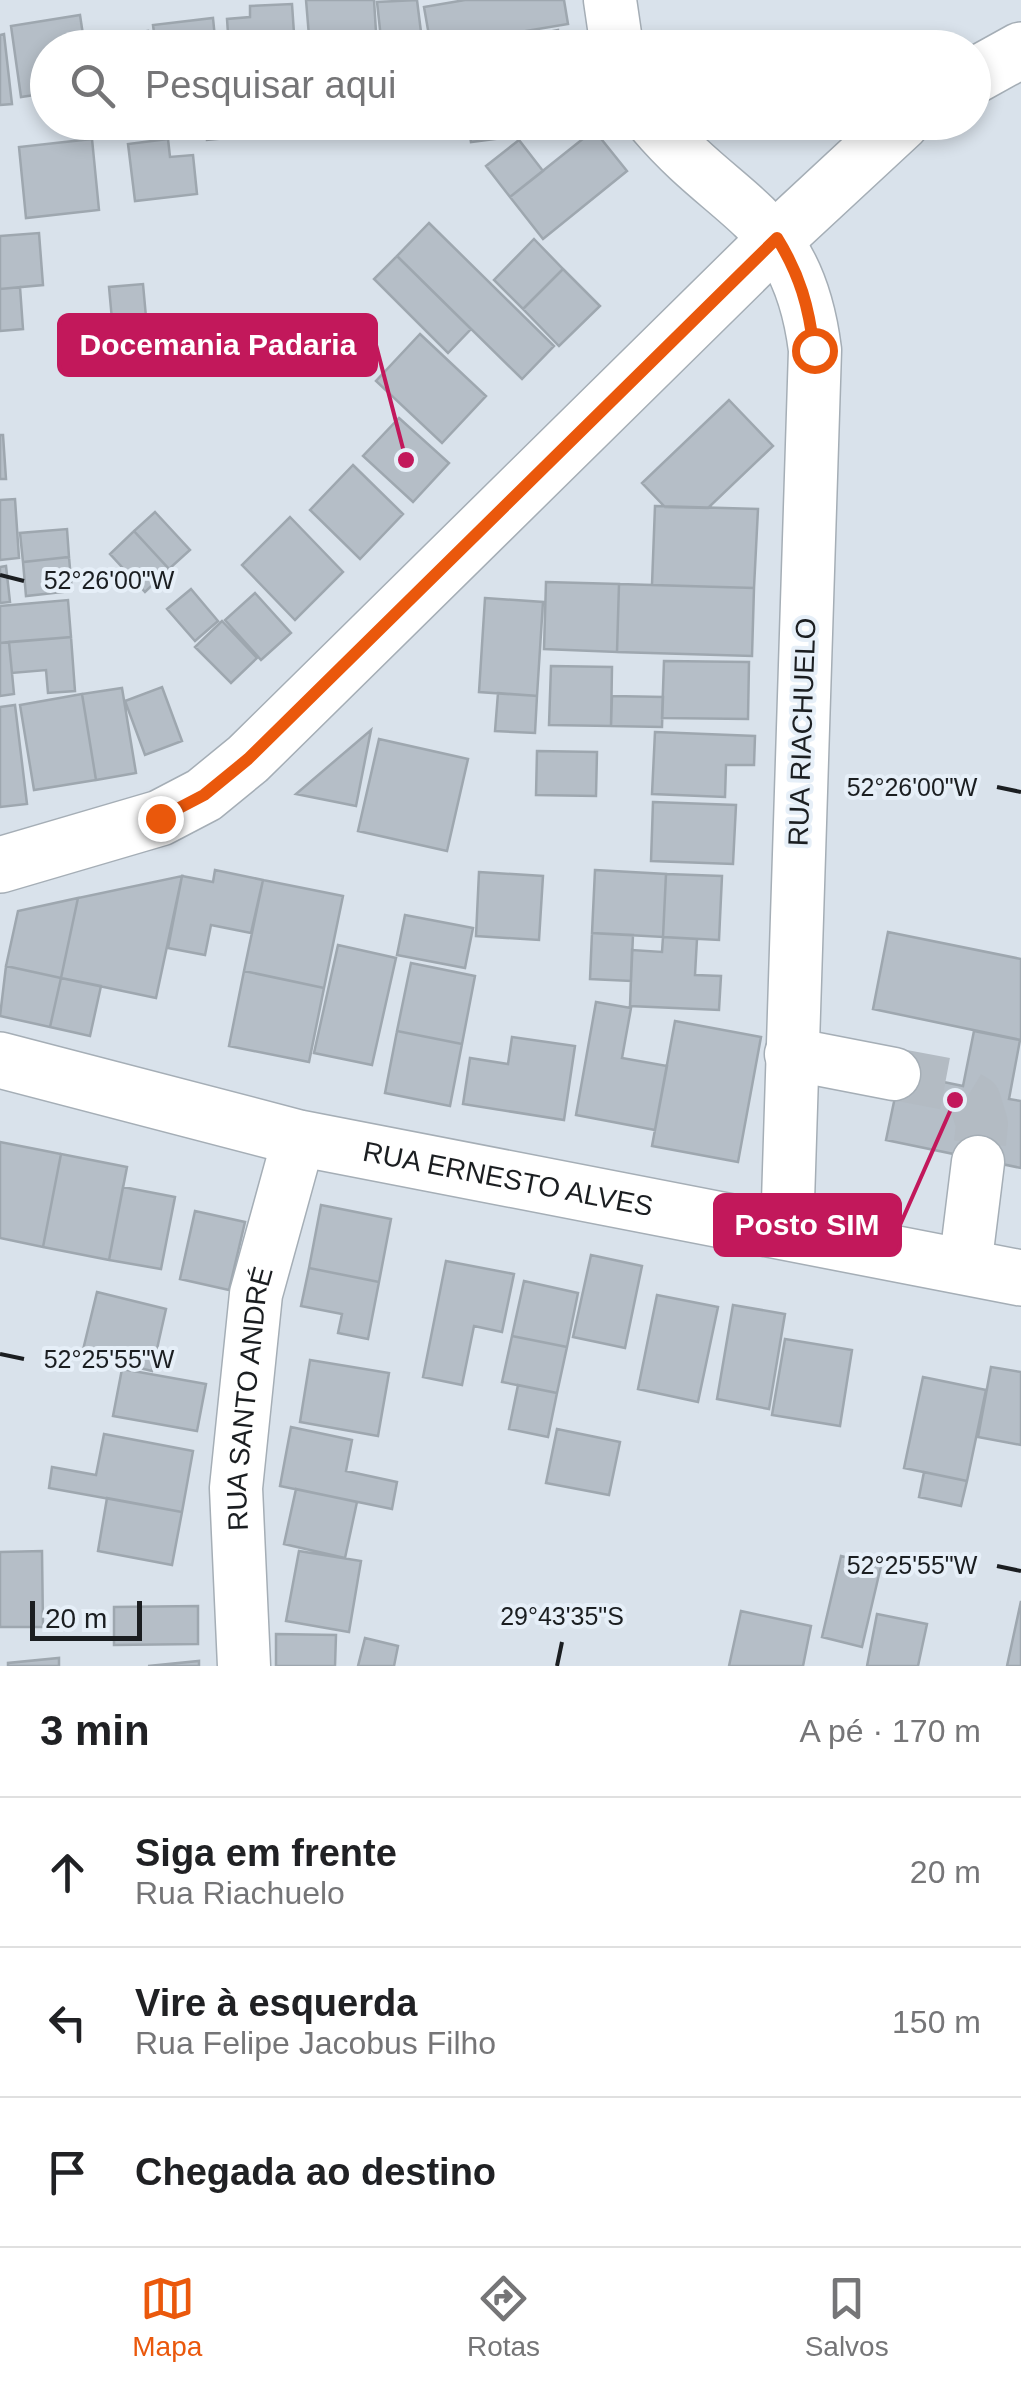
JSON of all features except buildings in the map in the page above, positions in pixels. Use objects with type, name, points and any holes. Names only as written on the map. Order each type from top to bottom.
[{"type":"main road","points":[[991,67],[1021,50]]},
{"type":"main road","points":[[0,864],[160,818],[218,783],[248,759],[777,238],[883,140]]},
{"type":"main road","name":"RUA ERNESTO ALVES","points":[[0,1060],[299,1138],[1021,1278]]},
{"type":"street","points":[[610,0],[614,30]]},
{"type":"street","name":"RUA RIACHUELO","points":[[671,140],[777,238],[797,271],[809,304],[814,350],[788,1233]]},
{"type":"street","points":[[791,1054],[894,1074]]},
{"type":"street","name":"RUA SANTO ANDRÉ","points":[[244,1666],[236,1488],[254,1314],[299,1138]]},
{"type":"street","points":[[964,1266],[978,1162]]},
{"type":"tunnel","points":[[894,1074],[947,1084],[975,1101],[982,1124],[978,1162]]},
{"type":"place","name":"Docemania Padaria","points":[[406,460]]},
{"type":"place","name":"Posto SIM","points":[[955,1100]]},
{"type":"route","points":[[160,818],[204,795],[248,759],[777,238],[797,271],[809,304],[814,350]]}]
